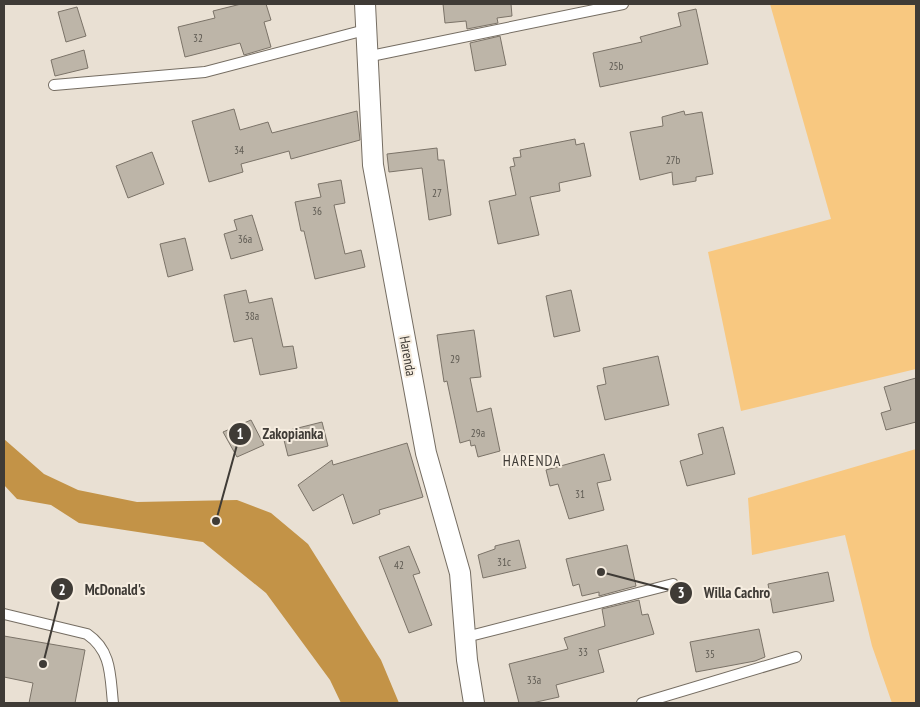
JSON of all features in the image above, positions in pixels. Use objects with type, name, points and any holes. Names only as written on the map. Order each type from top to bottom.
[{"type":"street","name":"Harenda","points":[[365,4],[366,57],[373,165],[426,453],[458,563],[474,703]]},
{"type":"lane","points":[[366,57],[623,4]]},
{"type":"lane","points":[[54,85],[205,72],[366,30]]},
{"type":"lane","points":[[466,637],[673,584]]},
{"type":"lane","points":[[4,614],[87,634],[98,642],[104,649],[107,659],[113,703]]},
{"type":"lane","points":[[642,703],[796,657]]},
{"type":"shaded area","points":[[770,4],[916,4],[916,369],[741,411],[708,252],[831,219]]},
{"type":"shaded area","points":[[4,439],[44,474],[78,490],[137,502],[237,500],[271,513],[308,544],[381,660],[399,703],[341,703],[330,680],[266,593],[203,542],[79,523],[51,505],[17,499],[4,485]]},
{"type":"shaded area","points":[[916,449],[916,703],[892,703],[872,646],[845,535],[752,555],[748,498]]},
{"type":"building","points":[[241,4],[266,4],[271,20],[264,22],[271,47],[244,55],[240,43],[185,57],[178,27],[215,18],[213,11]]},
{"type":"building","points":[[443,4],[511,4],[512,16],[497,18],[498,23],[467,29],[466,21],[445,23]]},
{"type":"building","points":[[77,7],[86,36],[66,42],[58,12]]},
{"type":"building","points":[[696,9],[708,64],[600,87],[593,53],[642,42],[640,37],[681,26],[678,13]]},
{"type":"building","points":[[500,36],[506,65],[475,71],[470,43]]},
{"type":"building","points":[[84,50],[88,68],[55,76],[51,60]]},
{"type":"building","points":[[234,109],[240,130],[268,122],[272,133],[357,111],[360,140],[291,159],[289,151],[241,164],[243,172],[209,182],[192,121]]},
{"type":"building","points":[[684,111],[685,115],[702,112],[713,174],[696,177],[696,181],[673,185],[672,172],[640,180],[630,132],[663,126],[662,117]]},
{"type":"building","points":[[575,139],[576,145],[584,143],[591,176],[559,183],[560,191],[530,197],[539,235],[498,244],[489,201],[516,195],[510,167],[515,166],[513,158],[521,157],[520,150]]},
{"type":"building","points":[[437,148],[438,160],[444,160],[451,215],[429,220],[422,168],[389,172],[387,154]]},
{"type":"building","points":[[152,152],[164,184],[128,198],[116,166]]},
{"type":"building","points":[[341,180],[345,203],[334,205],[345,254],[361,250],[365,267],[315,279],[295,202],[321,197],[318,184]]},
{"type":"building","points":[[252,215],[263,250],[231,259],[224,234],[237,230],[234,220]]},
{"type":"building","points":[[185,238],[193,270],[168,277],[160,244]]},
{"type":"building","points":[[246,290],[249,303],[272,298],[283,347],[293,346],[297,368],[260,375],[252,338],[234,342],[224,295]]},
{"type":"building","points":[[571,290],[580,331],[554,337],[546,296]]},
{"type":"building","points":[[474,330],[481,377],[470,378],[477,412],[491,408],[500,451],[478,457],[475,445],[471,446],[470,440],[460,443],[447,381],[444,382],[437,335]]},
{"type":"building","points":[[658,356],[669,405],[605,420],[597,386],[606,384],[603,368]]},
{"type":"building","points":[[916,378],[916,422],[886,430],[881,413],[891,410],[884,387]]},
{"type":"building","points":[[251,420],[264,445],[237,457],[223,432]]},
{"type":"building","points":[[322,422],[328,446],[288,456],[282,432]]},
{"type":"building","points":[[723,427],[735,474],[687,486],[680,461],[703,454],[698,434]]},
{"type":"building","points":[[407,443],[423,497],[379,510],[380,514],[353,524],[343,494],[313,511],[298,485],[332,460],[333,465]]},
{"type":"building","points":[[604,454],[611,480],[597,483],[604,510],[569,519],[558,484],[550,486],[546,470]]},
{"type":"building","points":[[519,540],[526,568],[483,578],[478,555],[495,549],[495,546]]},
{"type":"building","points":[[627,545],[636,586],[599,596],[599,592],[582,596],[579,584],[573,586],[566,559]]},
{"type":"building","points":[[409,546],[420,573],[413,575],[432,625],[409,633],[379,557]]},
{"type":"building","points":[[828,572],[834,601],[773,613],[768,584]]},
{"type":"building","points":[[639,600],[642,615],[648,614],[654,634],[598,650],[604,672],[556,685],[559,697],[532,703],[519,703],[509,664],[568,649],[564,638],[605,626],[602,609]]},
{"type":"building","points":[[759,629],[765,657],[755,661],[696,672],[690,642]]},
{"type":"building","points":[[4,636],[85,650],[75,703],[29,703],[33,683],[4,677]]},
{"type":"place","name":"Zakopianka","points":[[216,521]]},
{"type":"place","name":"Willa Cachro","points":[[601,572]]},
{"type":"place","name":"McDonald's","points":[[43,664]]},
{"type":"district","name":"HARENDA","points":[[532,461]]}]
